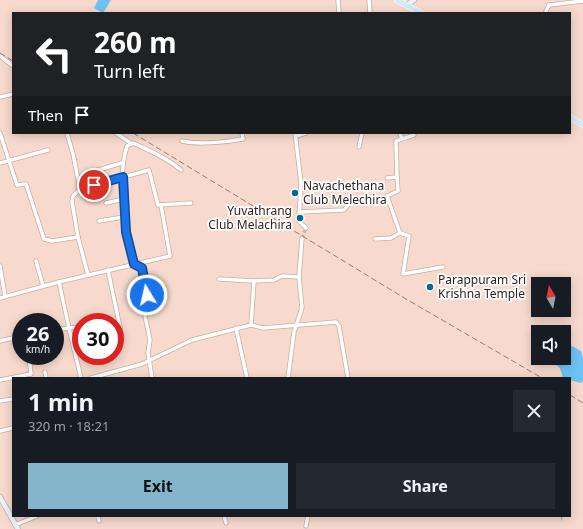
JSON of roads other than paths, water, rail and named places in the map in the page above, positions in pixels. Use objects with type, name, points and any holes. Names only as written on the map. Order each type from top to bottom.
[{"type":"main road","points":[[397,0],[419,12]]},
{"type":"main road","points":[[407,4],[414,0]]},
{"type":"main road","points":[[571,118],[583,125]]},
{"type":"main road","points":[[0,497],[17,527]]},
{"type":"street","points":[[338,0],[339,12]]},
{"type":"street","points":[[369,0],[370,12]]},
{"type":"street","points":[[546,12],[549,5],[583,1]]},
{"type":"street","points":[[0,56],[12,65]]},
{"type":"street","points":[[0,97],[12,94]]},
{"type":"street","points":[[0,133],[17,185],[26,184],[44,239],[52,241],[78,237]]},
{"type":"street","points":[[67,134],[80,189]]},
{"type":"street","points":[[117,134],[132,144],[164,158],[181,170]]},
{"type":"street","points":[[182,141],[191,143],[216,141],[227,142],[243,139],[242,134]]},
{"type":"street","points":[[296,134],[301,183],[299,212],[300,223],[306,228]]},
{"type":"street","points":[[359,147],[362,134]]},
{"type":"street","points":[[400,134],[402,139]]},
{"type":"street","points":[[388,198],[387,196],[398,191],[396,141],[414,135]]},
{"type":"street","points":[[132,144],[127,146],[122,163],[124,216],[126,232],[134,264],[142,268],[147,295],[144,302],[144,311],[150,340],[148,353],[152,377]]},
{"type":"street","points":[[0,163],[48,150]]},
{"type":"street","points":[[88,173],[122,163]]},
{"type":"street","points":[[88,275],[78,237],[72,202],[73,196],[80,189],[149,170],[158,206],[191,203]]},
{"type":"street","points":[[387,178],[397,177]]},
{"type":"street","points":[[299,212],[344,210],[352,200],[388,198]]},
{"type":"street","points":[[388,198],[400,233]]},
{"type":"street","points":[[106,203],[124,199]]},
{"type":"street","points":[[0,298],[59,282],[170,256],[161,205]]},
{"type":"street","points":[[99,221],[124,216]]},
{"type":"street","points":[[375,239],[391,238],[400,233],[409,236],[403,274],[443,267]]},
{"type":"street","points":[[288,377],[296,327],[302,308],[299,277],[302,238]]},
{"type":"street","points":[[36,261],[43,286]]},
{"type":"street","points":[[0,266],[5,296]]},
{"type":"street","points":[[108,270],[117,313]]},
{"type":"street","points":[[219,279],[254,281],[274,280],[282,276],[299,277]]},
{"type":"street","points":[[251,325],[254,281]]},
{"type":"street","points":[[59,282],[81,377]]},
{"type":"street","points":[[94,377],[150,361],[192,340],[236,328],[251,325],[263,328],[296,327],[336,322],[339,326],[348,377]]},
{"type":"street","points":[[64,329],[72,328]]},
{"type":"street","points":[[236,328],[246,377]]},
{"type":"street","points":[[0,341],[12,338]]},
{"type":"street","points":[[16,377],[31,374],[30,365]]},
{"type":"street","points":[[45,372],[46,377]]},
{"type":"street","points":[[0,380],[12,378]]},
{"type":"street","points":[[0,401],[12,399]]},
{"type":"street","points":[[0,431],[12,428]]},
{"type":"street","points":[[17,527],[35,517]]},
{"type":"street","points":[[98,517],[100,522]]},
{"type":"street","points":[[224,517],[226,523]]},
{"type":"street","points":[[306,526],[308,517]]},
{"type":"water","points":[[98,0],[111,0],[104,12],[94,8]]},
{"type":"water","points":[[571,346],[581,351],[583,358],[583,381],[581,383],[571,380],[571,377],[563,377],[560,368],[556,365],[571,365]]},
{"type":"tunnel","points":[[302,238],[306,228]]},
{"type":"railway","points":[[0,53],[12,60]]},
{"type":"railway","points":[[135,134],[406,299],[540,377]]},
{"type":"railway","points":[[571,396],[583,403]]},
{"type":"place","name":"Navachethana Club Melechira","points":[[295,193]]},
{"type":"place","name":"Yuvathrang Club Melachira","points":[[300,218]]},
{"type":"place","name":"Parappuram Sri Krishna Temple","points":[[430,287]]}]
